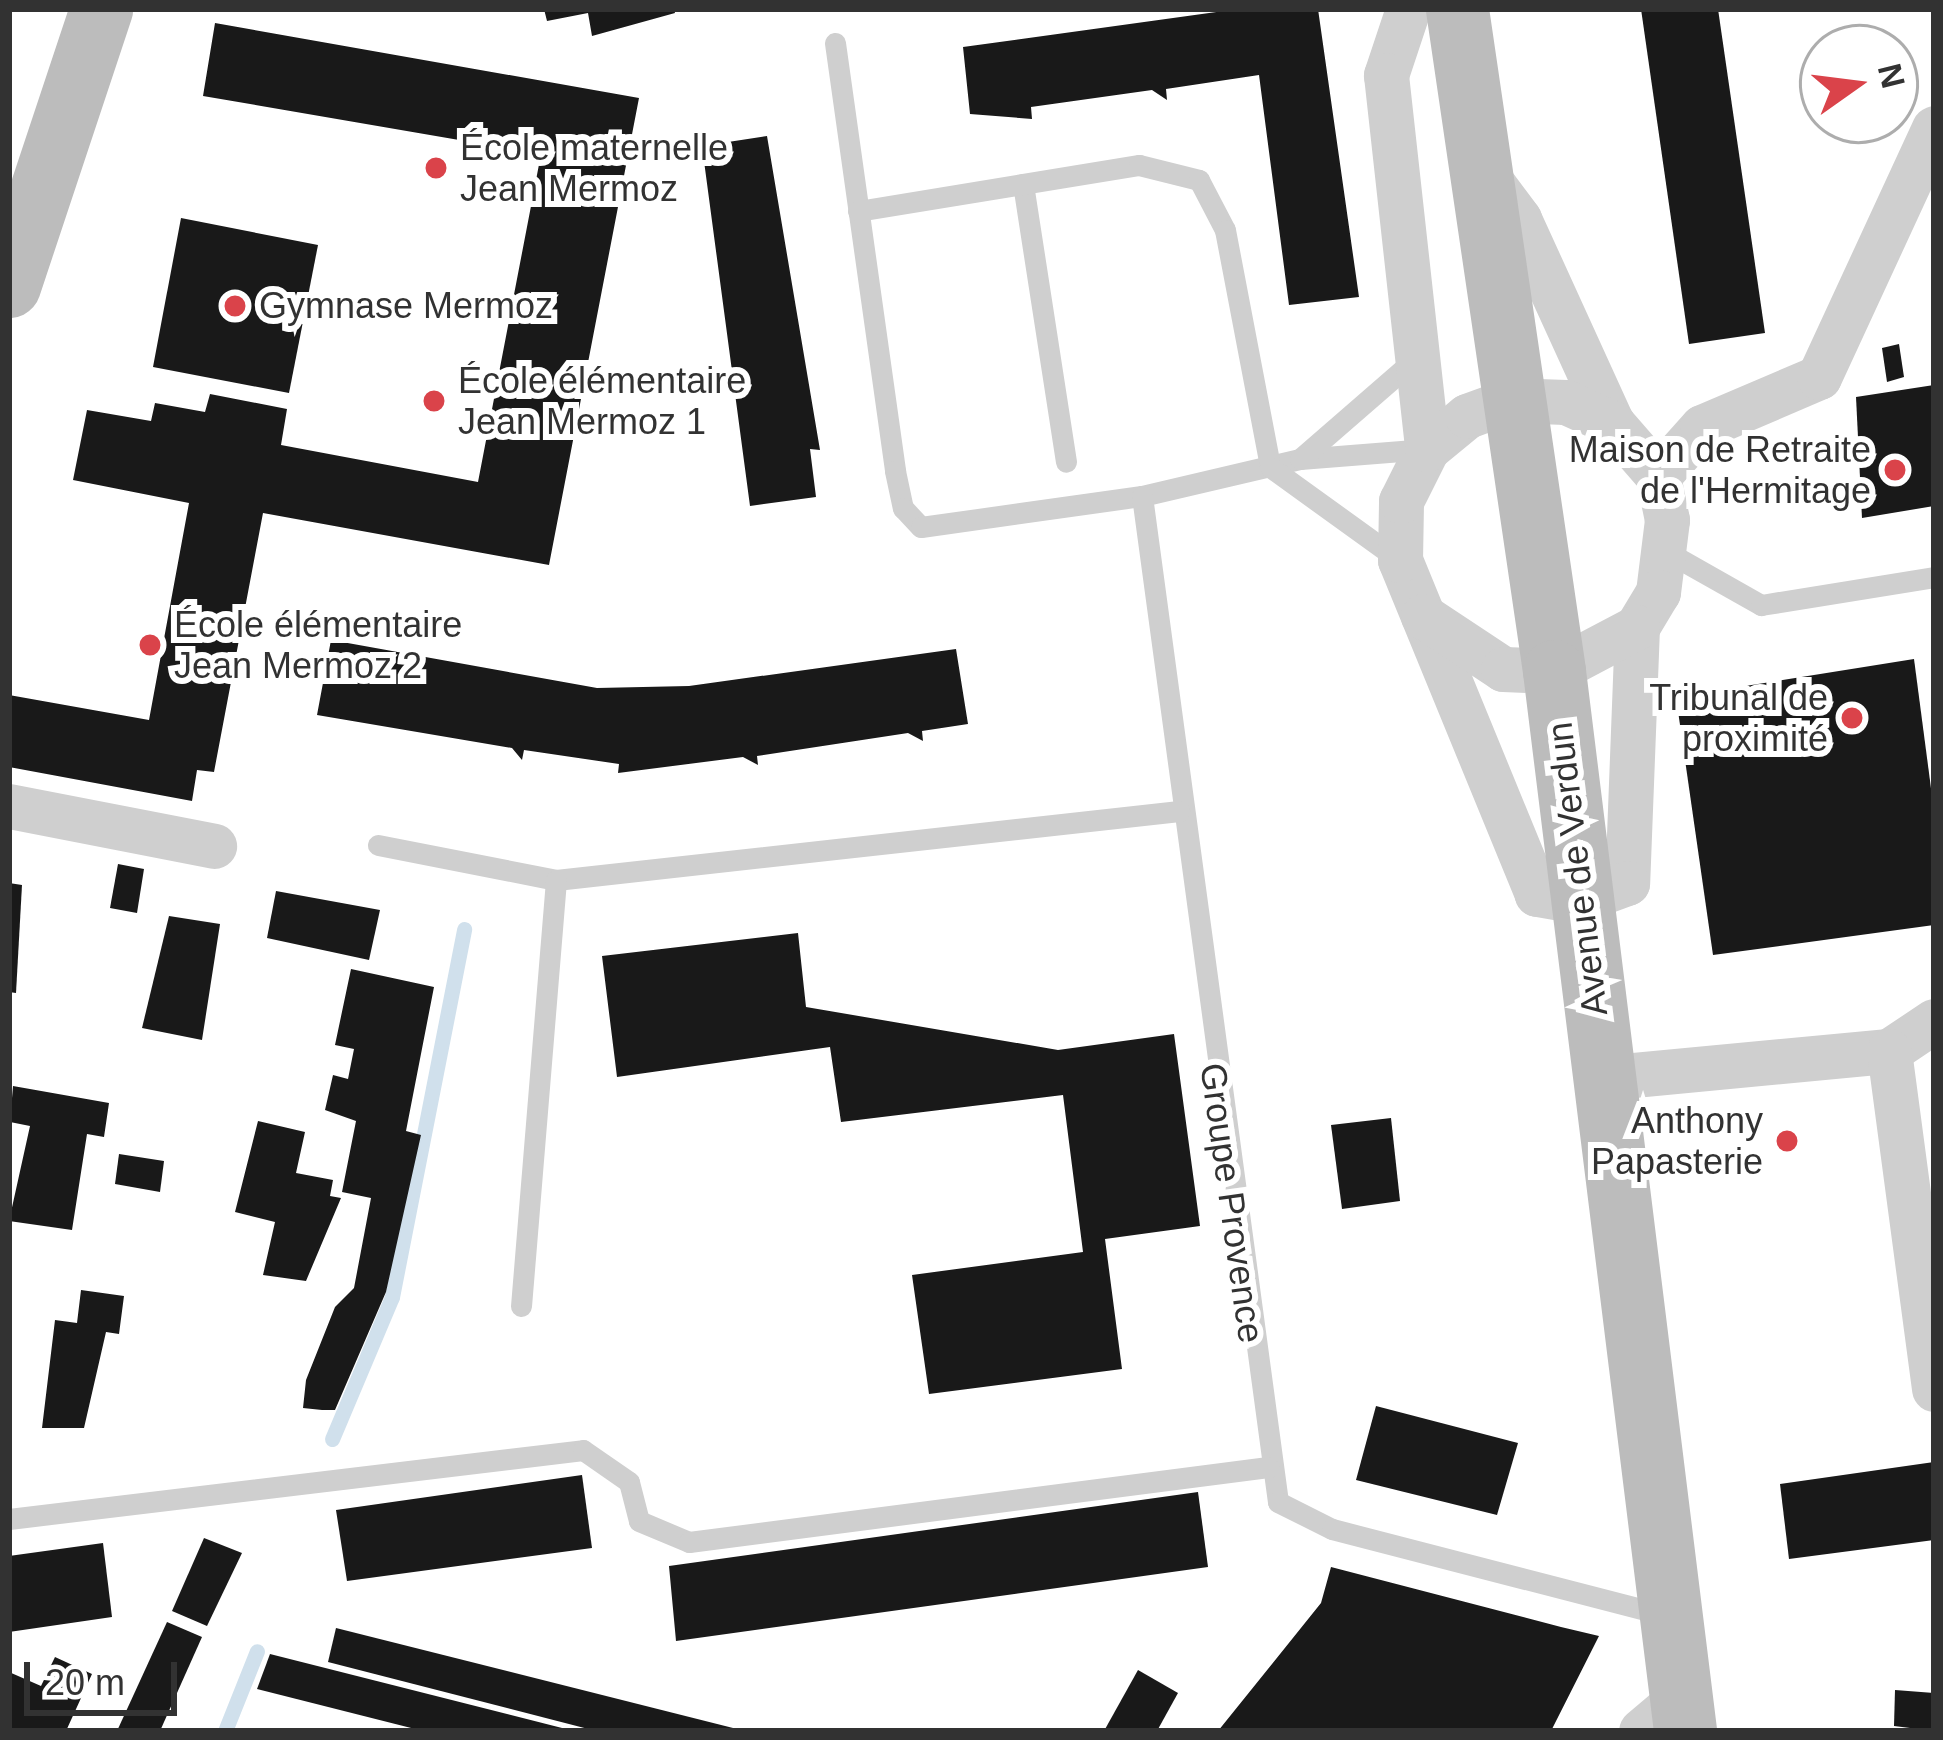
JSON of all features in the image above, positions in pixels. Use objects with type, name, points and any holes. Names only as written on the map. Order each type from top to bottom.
[{"type":"main road","points":[[9,286],[101,9]]},
{"type":"main road","name":"Avenue de Verdun","points":[[1457,9],[1554,671],[1578,901],[1671,1617],[1669,1720]]},
{"type":"street","points":[[1408,9],[1386,75],[1427,449]]},
{"type":"street","points":[[1658,476],[1702,427],[1820,377],[1934,128]]},
{"type":"street","points":[[1478,165],[1520,219],[1612,423],[1658,476],[1669,553],[1637,627],[1627,884],[1578,901],[1538,894],[1400,560],[1401,501],[1427,449],[1467,416],[1511,400],[1566,402],[1612,423]]},
{"type":"street","points":[[1420,614],[1457,649],[1503,669],[1554,671],[1637,627]]},
{"type":"street","points":[[9,806],[214,846]]},
{"type":"street","points":[[1602,1078],[1888,1051],[1934,1021]]},
{"type":"street","points":[[1888,1051],[1934,1389]]},
{"type":"lane","points":[[835,44],[899,489],[921,527],[1142,496],[1300,459],[1427,449]]},
{"type":"lane","points":[[858,211],[1139,165],[1199,181],[1225,230],[1270,466],[1400,560]]},
{"type":"lane","points":[[1023,184],[1066,462]]},
{"type":"lane","points":[[1300,459],[1416,358]]},
{"type":"lane","name":"Groupe Provence","points":[[1142,496],[1179,811],[1268,1467],[1278,1502],[1332,1529],[1671,1617]]},
{"type":"lane","points":[[1669,553],[1761,604],[1934,577]]},
{"type":"lane","points":[[378,844],[556,880],[1179,811]]},
{"type":"lane","points":[[521,1306],[556,880]]},
{"type":"lane","points":[[9,1519],[584,1450],[629,1482],[638,1521],[689,1542],[1268,1467]]},
{"type":"building","points":[[544,9],[674,9],[675,13],[592,36],[588,13],[547,21]]},
{"type":"building","points":[[1238,9],[1318,9],[1359,297],[1289,305],[1259,75],[1166,89],[1167,100],[1152,90],[1031,107],[1032,119],[970,114],[963,47]]},
{"type":"building","points":[[1641,9],[1718,9],[1765,333],[1689,344]]},
{"type":"building","points":[[215,23],[639,98],[549,565],[263,513],[214,772],[197,770],[192,801],[9,767],[9,695],[149,720],[189,503],[73,480],[87,410],[151,421],[155,403],[205,412],[210,394],[287,409],[281,445],[478,482],[541,154],[203,96]]},
{"type":"building","points":[[767,136],[820,450],[810,449],[816,497],[750,506],[702,146]]},
{"type":"building","name":"Gymnase Mermoz","points":[[181,218],[318,245],[289,393],[153,367]]},
{"type":"building","points":[[1899,344],[1904,377],[1887,382],[1882,348]]},
{"type":"building","name":"Maison de Retraite de l'Hermitage","points":[[1934,385],[1934,506],[1862,518],[1856,397]]},
{"type":"building","points":[[331,640],[597,688],[689,686],[956,649],[968,724],[922,731],[923,741],[908,733],[757,756],[758,765],[743,757],[618,773],[619,764],[524,750],[522,760],[512,748],[317,715]]},
{"type":"building","points":[[1914,659],[1934,811],[1934,925],[1713,955],[1676,697]]},
{"type":"building","points":[[118,864],[144,869],[137,913],[110,908]]},
{"type":"building","points":[[9,883],[22,885],[16,993],[9,992]]},
{"type":"building","points":[[276,891],[380,910],[369,960],[267,938]]},
{"type":"building","points":[[169,916],[220,924],[202,1040],[142,1028]]},
{"type":"building","points":[[798,933],[806,1007],[1058,1050],[1174,1034],[1200,1226],[1105,1239],[1122,1369],[929,1394],[912,1275],[1083,1252],[1063,1095],[841,1122],[830,1047],[617,1077],[602,956]]},
{"type":"building","points":[[351,969],[434,987],[406,1131],[421,1135],[386,1292],[335,1410],[322,1410],[303,1408],[306,1380],[335,1307],[354,1288],[371,1198],[342,1192],[356,1121],[325,1110],[333,1075],[348,1079],[354,1049],[335,1045]]},
{"type":"building","points":[[13,1086],[109,1103],[104,1137],[87,1134],[72,1230],[9,1221],[30,1126],[10,1122]]},
{"type":"building","points":[[1391,1118],[1400,1201],[1342,1209],[1331,1125]]},
{"type":"building","points":[[258,1121],[305,1132],[296,1173],[333,1180],[330,1196],[341,1198],[306,1281],[263,1275],[275,1222],[235,1212]]},
{"type":"building","points":[[119,1154],[164,1161],[160,1192],[115,1184]]},
{"type":"building","points":[[81,1290],[124,1296],[119,1334],[106,1332],[84,1428],[42,1428],[55,1320],[77,1323]]},
{"type":"building","points":[[1376,1406],[1518,1443],[1497,1515],[1356,1480]]},
{"type":"building","points":[[1934,1462],[1934,1540],[1789,1559],[1780,1484]]},
{"type":"building","points":[[582,1475],[592,1548],[347,1581],[336,1510]]},
{"type":"building","points":[[1198,1492],[1208,1567],[676,1641],[669,1566]]},
{"type":"building","points":[[204,1538],[242,1553],[207,1626],[172,1611]]},
{"type":"building","points":[[103,1543],[112,1617],[9,1632],[9,1556]]},
{"type":"building","points":[[1331,1567],[1599,1636],[1551,1731],[1218,1731],[1321,1603]]},
{"type":"building","points":[[167,1622],[202,1637],[160,1731],[117,1731]]},
{"type":"building","points":[[336,1628],[737,1731],[596,1731],[328,1662]]},
{"type":"building","points":[[270,1654],[566,1729],[423,1731],[257,1689]]},
{"type":"building","points":[[55,1657],[92,1674],[66,1731],[9,1731],[9,1672],[41,1686]]},
{"type":"building","points":[[1138,1670],[1178,1693],[1157,1731],[1104,1731]]},
{"type":"building","points":[[1895,1690],[1934,1693],[1934,1731],[1894,1726]]},
{"type":"waterway","points":[[332,1439],[392,1297],[464,929]]},
{"type":"waterway","points":[[225,1731],[257,1651]]},
{"type":"place","name":"École maternelle Jean Mermoz","points":[[436,168]]},
{"type":"place","name":"Gymnase Mermoz","points":[[235,306]]},
{"type":"place","name":"École élémentaire Jean Mermoz 1","points":[[434,401]]},
{"type":"place","name":"Maison de Retraite de l'Hermitage","points":[[1895,470]]},
{"type":"place","name":"École élémentaire Jean Mermoz 2","points":[[150,645]]},
{"type":"place","name":"Tribunal de proximité","points":[[1852,718]]},
{"type":"place","name":"Anthony Papasterie","points":[[1787,1141]]}]
